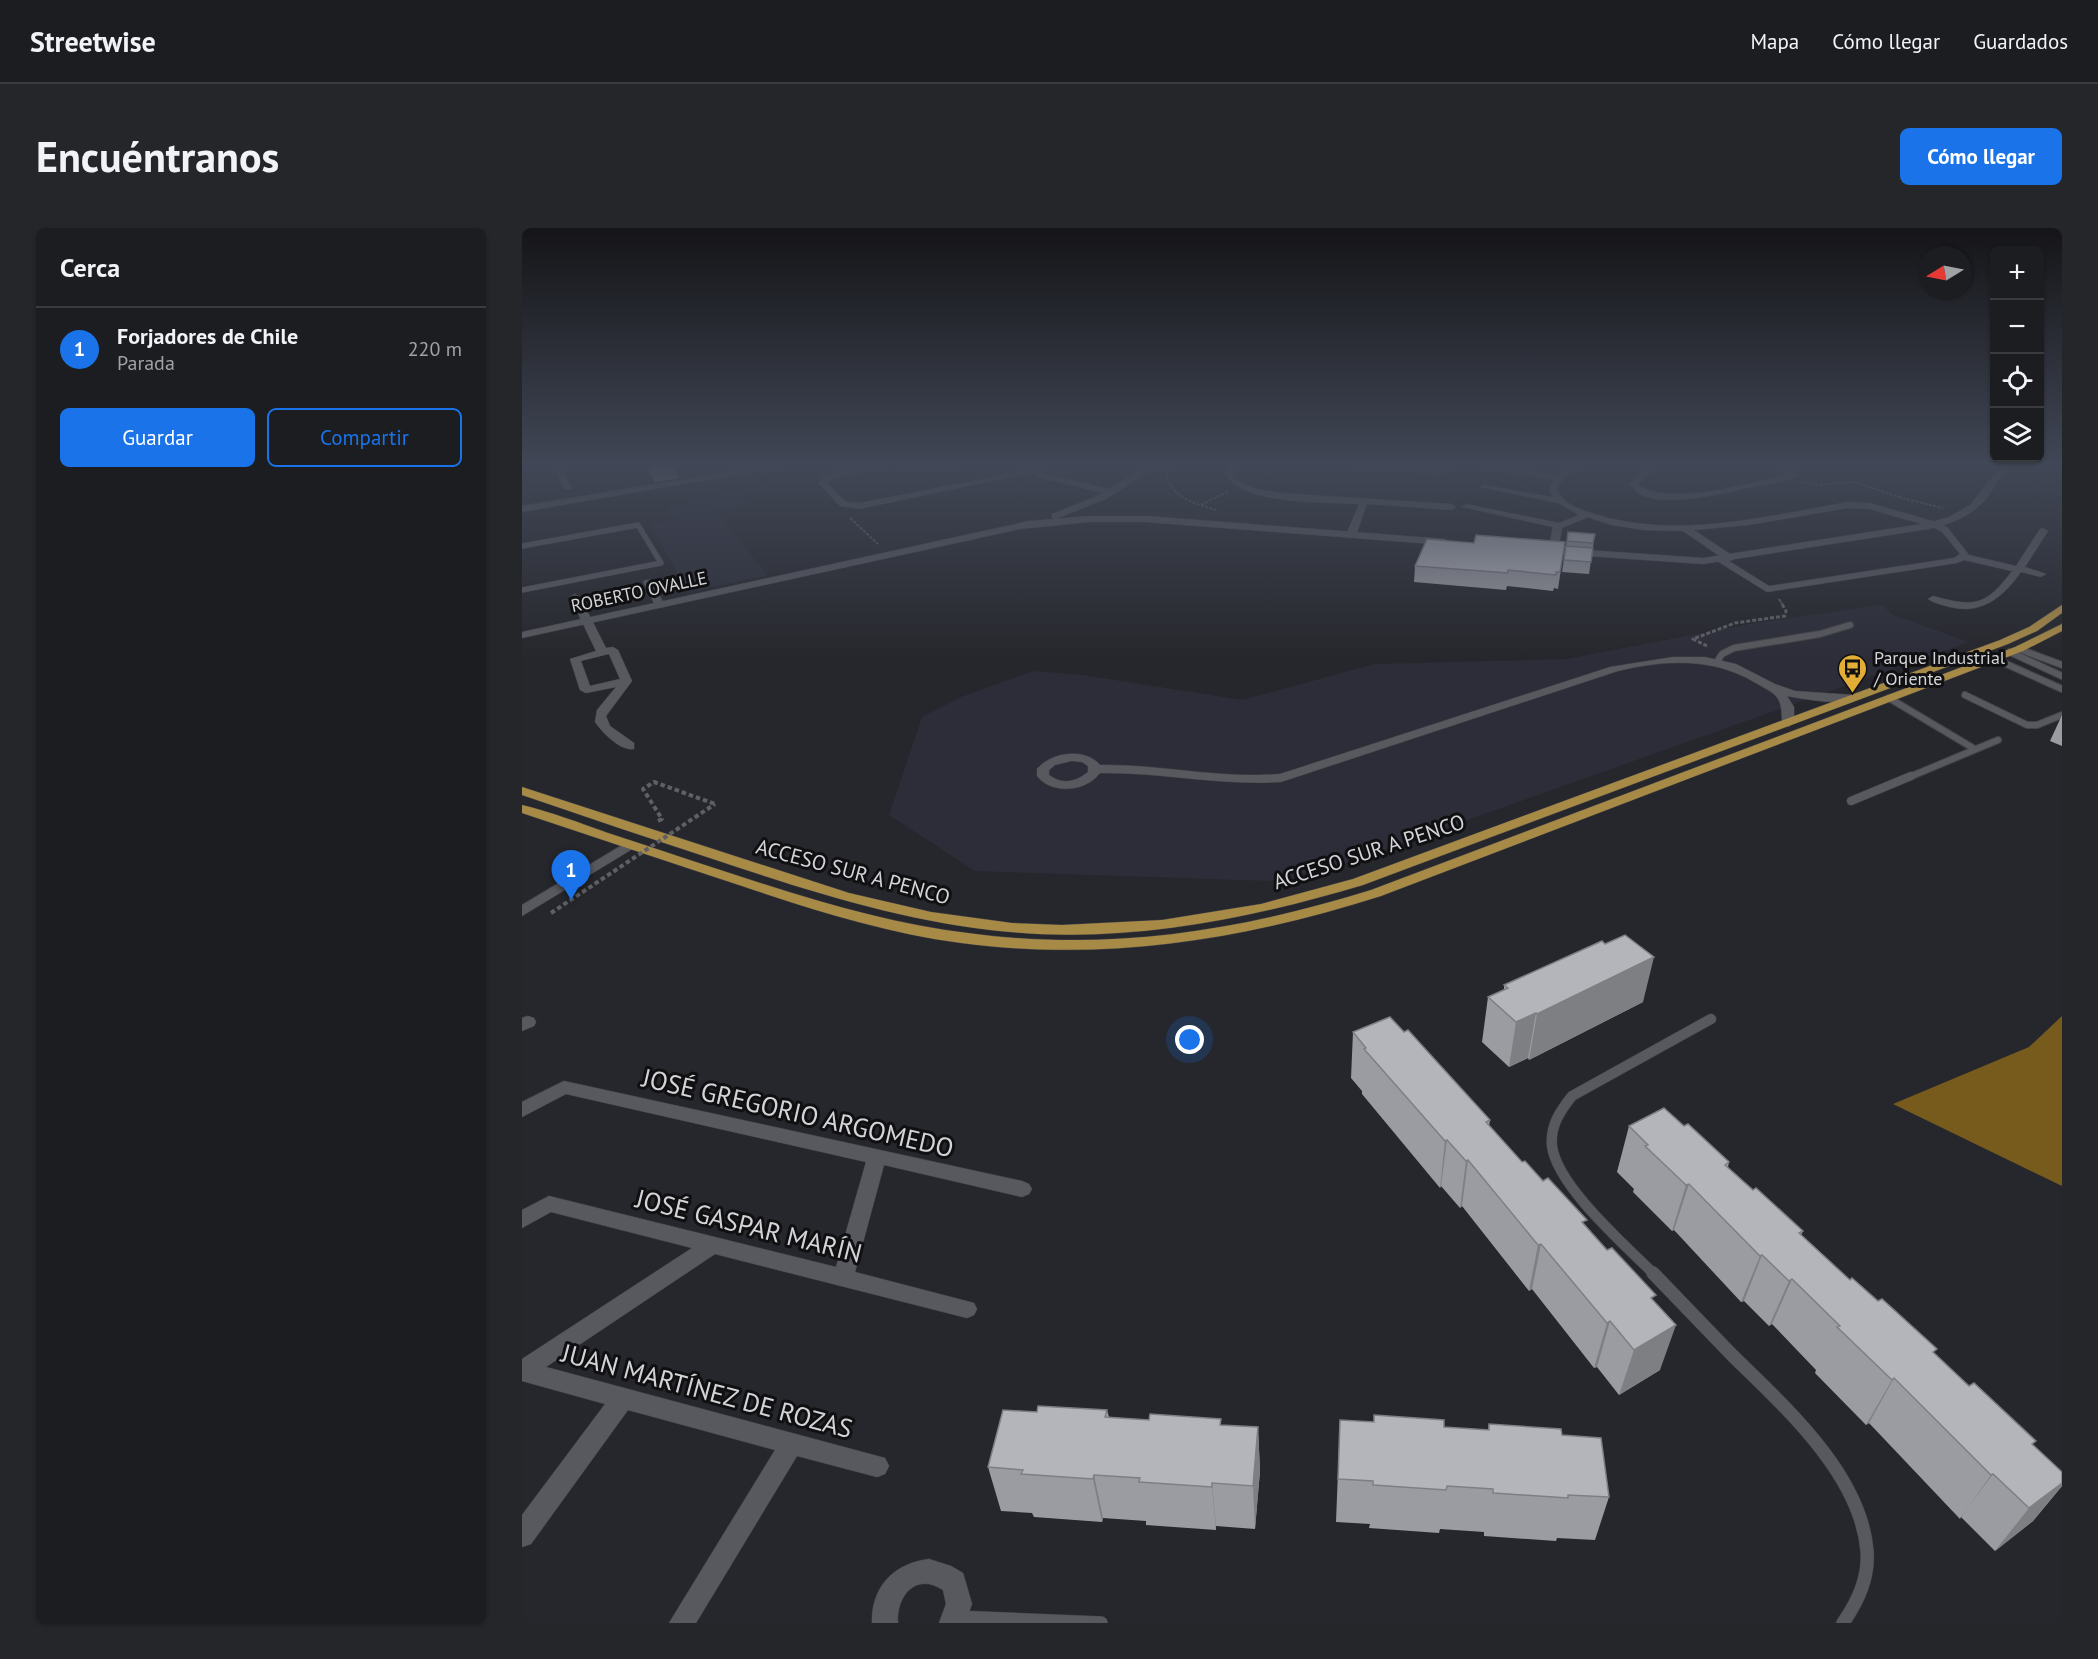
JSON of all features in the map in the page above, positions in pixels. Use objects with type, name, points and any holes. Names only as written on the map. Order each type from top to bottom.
[{"type":"main road","name":"ACCESO SUR A PENCO","points":[[522,792],[776,875],[900,910],[993,926],[1052,930],[1157,927],[1229,916],[1329,892],[2020,635],[2046,621],[2062,608]]},
{"type":"main road","name":"ACCESO SUR A PENCO","points":[[522,809],[814,905],[888,925],[985,941],[1053,946],[1177,941],[1257,928],[1340,905],[2015,650],[2062,627]]},
{"type":"street","name":"ROBERTO OVALLE","points":[[522,635],[1002,530]]},
{"type":"street","points":[[1289,530],[1457,543]]},
{"type":"street","points":[[1351,535],[1353,530]]},
{"type":"street","points":[[1553,551],[1557,530]]},
{"type":"street","points":[[1687,530],[1767,589],[1964,557],[2041,574]]},
{"type":"street","points":[[1536,550],[1673,561],[1725,558],[1903,530]]},
{"type":"street","points":[[1945,530],[1964,553],[1964,557]]},
{"type":"street","points":[[1933,599],[1963,607],[1975,606],[1997,592],[2019,570],[2043,531]]},
{"type":"street","points":[[648,582],[660,605]]},
{"type":"street","points":[[575,597],[602,652]]},
{"type":"street","points":[[614,650],[626,681],[591,690],[585,689],[574,659],[614,650]]},
{"type":"street","points":[[1095,769],[1135,768],[1243,781],[1281,778],[1621,667],[1719,658],[1778,689],[1854,698]]},
{"type":"street","points":[[626,681],[602,710],[600,722],[603,728],[630,746]]},
{"type":"street","points":[[1778,689],[1788,706],[1788,723]]},
{"type":"street","points":[[522,911],[630,844]]},
{"type":"street","name":"JOSÉ GREGORIO ARGOMEDO","points":[[522,1110],[564,1087],[1022,1189]]},
{"type":"street","points":[[843,1278],[877,1156]]},
{"type":"street","name":"JOSÉ GASPAR MARÍN","points":[[522,1220],[549,1204],[967,1309]]},
{"type":"street","points":[[522,1371],[713,1245]]},
{"type":"street","name":"JUAN MARTÍNEZ DE ROZAS","points":[[522,1371],[876,1466]]},
{"type":"street","points":[[522,1535],[623,1398]]},
{"type":"street","points":[[682,1623],[792,1443]]},
{"type":"street","points":[[885,1623],[886,1604],[893,1590],[904,1579],[926,1570],[937,1570],[954,1582],[958,1604],[954,1620]]},
{"type":"lane","points":[[522,546],[610,530]]},
{"type":"lane","points":[[522,590],[661,563],[641,530]]},
{"type":"lane","points":[[1719,658],[1742,646],[1820,634],[1850,625]]},
{"type":"lane","points":[[2015,650],[2062,666]]},
{"type":"lane","points":[[2015,650],[2062,676]]},
{"type":"lane","points":[[1993,658],[2062,689]]},
{"type":"lane","points":[[2029,674],[2045,668]]},
{"type":"lane","points":[[1965,695],[2027,725],[2037,725],[2062,715]]},
{"type":"lane","points":[[1889,698],[1973,748]]},
{"type":"lane","points":[[1851,801],[1973,748],[1998,740]]},
{"type":"lane","points":[[1711,1019],[1572,1096],[1555,1118],[1551,1132],[1554,1156],[1559,1169],[1577,1194],[1781,1405],[1825,1457],[1844,1487],[1863,1526],[1868,1567],[1864,1587],[1856,1606],[1843,1623]]},
{"type":"lane","points":[[954,1620],[1101,1623]]},
{"type":"path","points":[[863,530],[889,555]]},
{"type":"path","points":[[1719,658],[1693,639],[1735,623],[1785,616],[1786,612],[1778,598]]},
{"type":"path","points":[[551,913],[715,804],[654,782],[642,789],[662,819],[656,822]]},
{"type":"shaded area","points":[[653,530],[731,530],[767,575],[688,592]]},
{"type":"shaded area","points":[[1882,605],[1893,615],[1969,642],[1338,866],[1269,881],[975,871],[889,815],[922,717],[961,697],[1033,671],[1083,675],[1243,700],[1374,664],[1566,659],[1755,623]]},
{"type":"shaded area","points":[[2062,1016],[2062,1186],[1893,1104],[2029,1047]]},
{"type":"building","points":[[1568,532],[1595,534],[1593,543],[1567,541]]},
{"type":"building","points":[[1476,535],[1565,542],[1560,572],[1556,572],[1556,575],[1508,570],[1508,573],[1415,566],[1427,539],[1474,543]]},
{"type":"building","points":[[1566,546],[1593,548],[1591,562],[1564,560]]},
{"type":"building","points":[[1625,935],[1654,957],[1516,1022],[1488,997],[1508,988],[1504,985],[1602,941],[1605,944]]},
{"type":"building","points":[[1390,1017],[1404,1032],[1408,1030],[1490,1120],[1486,1122],[1522,1162],[1525,1161],[1543,1181],[1548,1178],[1587,1220],[1582,1222],[1607,1250],[1612,1248],[1656,1295],[1651,1298],[1676,1325],[1634,1350],[1610,1321],[1607,1323],[1541,1244],[1538,1245],[1468,1160],[1466,1161],[1447,1140],[1445,1141],[1364,1049],[1366,1048],[1353,1032]]},
{"type":"building","points":[[1664,1108],[1684,1126],[1688,1124],[1729,1162],[1725,1165],[1753,1190],[1756,1188],[1803,1231],[1799,1233],[1850,1280],[1852,1278],[1878,1301],[1882,1299],[1937,1349],[1933,1352],[1969,1386],[1974,1383],[2036,1441],[2032,1444],[2062,1472],[2062,1483],[2029,1508],[1993,1474],[1991,1475],[1894,1378],[1892,1380],[1837,1327],[1840,1326],[1792,1279],[1789,1281],[1762,1255],[1760,1256],[1689,1184],[1686,1185],[1645,1146],[1648,1145],[1629,1126]]},
{"type":"building","points":[[1038,1406],[1107,1410],[1105,1417],[1149,1420],[1150,1414],[1221,1419],[1220,1425],[1258,1427],[1253,1486],[1212,1483],[1212,1487],[1139,1482],[1140,1478],[1094,1475],[1093,1479],[1021,1474],[1023,1470],[988,1467],[1003,1410],[1037,1412]]},
{"type":"building","points":[[1374,1415],[1444,1420],[1444,1427],[1489,1430],[1489,1424],[1561,1429],[1562,1435],[1601,1438],[1609,1497],[1568,1495],[1568,1498],[1493,1493],[1493,1489],[1447,1486],[1446,1490],[1373,1485],[1373,1481],[1338,1479],[1340,1420],[1374,1422]]},
{"type":"place","name":"Parque Industrial / Oriente","points":[[1853,694]]},
{"type":"place","name":"Forjadores de Chile","points":[[571,900]]}]
